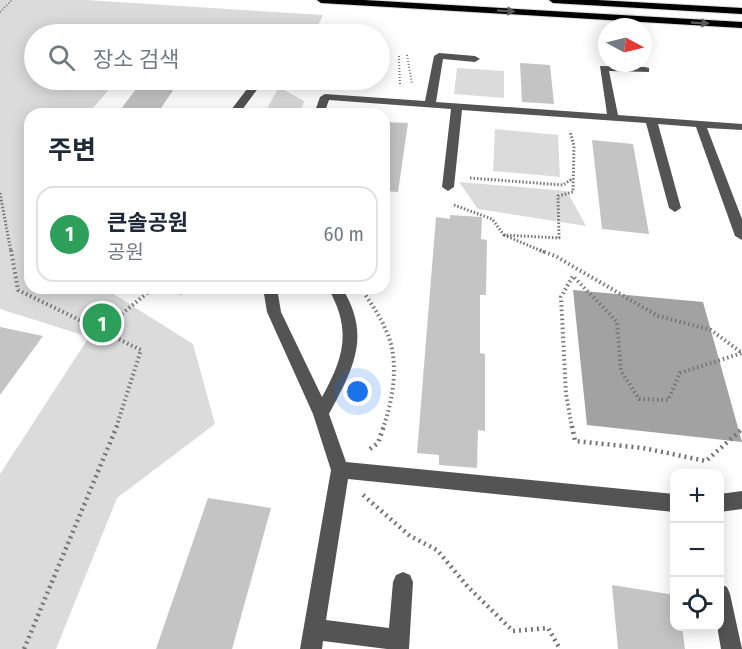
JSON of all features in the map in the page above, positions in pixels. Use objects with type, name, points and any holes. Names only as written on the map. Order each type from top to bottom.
[{"type":"main road","points":[[321,0],[742,26]]},
{"type":"main road","points":[[553,0],[742,11]]},
{"type":"lane","points":[[430,104],[439,56],[475,59]]},
{"type":"lane","points":[[604,72],[613,117]]},
{"type":"lane","points":[[237,108],[252,90]]},
{"type":"lane","points":[[321,108],[325,97],[742,127]]},
{"type":"lane","points":[[448,187],[457,106]]},
{"type":"lane","points":[[651,120],[675,208]]},
{"type":"lane","points":[[700,124],[742,236]]},
{"type":"lane","points":[[271,294],[274,312],[321,414],[340,470],[313,639],[399,645],[403,582]]},
{"type":"lane","points":[[321,414],[340,380],[352,337],[345,302],[339,294]]},
{"type":"lane","points":[[340,470],[670,503]]},
{"type":"lane","points":[[724,503],[742,501]]},
{"type":"lane","points":[[724,612],[732,649]]},
{"type":"path","points":[[0,12],[12,0]]},
{"type":"path","points":[[504,235],[559,238],[558,196],[573,192],[574,146],[569,126]]},
{"type":"path","points":[[469,167],[469,178],[562,185],[572,179]]},
{"type":"path","points":[[0,193],[18,290],[24,293]]},
{"type":"path","points":[[448,205],[457,205],[492,219],[504,235],[557,257],[658,316],[711,330],[742,353],[680,373],[668,400],[639,399],[621,371],[617,322],[573,276],[561,297],[561,336],[566,394],[575,441],[644,448],[706,461],[742,429]]},
{"type":"path","points":[[24,649],[110,447],[141,350],[26,294]]},
{"type":"path","points":[[100,331],[145,294]]},
{"type":"path","points":[[366,294],[386,328],[395,365],[388,415],[378,443],[340,470],[374,507],[410,536],[437,550],[468,587],[513,631],[548,628],[560,649]]},
{"type":"shaded area","points":[[0,0],[86,0],[323,15],[319,24],[24,24],[24,90],[108,90],[93,108],[24,108],[24,294],[114,294],[193,344],[215,424],[117,498],[56,649],[0,649],[0,474],[89,337],[0,309]]},
{"type":"shaded area","points":[[457,68],[504,71],[504,98],[454,94]]},
{"type":"shaded area","points":[[277,90],[284,90],[304,101],[302,108],[267,108]]},
{"type":"shaded area","points":[[495,129],[558,135],[560,177],[493,171]]},
{"type":"shaded area","points":[[459,182],[567,191],[586,226],[478,209]]},
{"type":"shaded area","points":[[573,290],[703,302],[742,442],[587,425]]},
{"type":"building","points":[[520,63],[550,65],[554,104],[522,102]]},
{"type":"building","points":[[135,90],[173,90],[161,108],[122,108]]},
{"type":"building","points":[[390,122],[408,123],[398,192],[390,191]]},
{"type":"building","points":[[592,140],[633,144],[649,234],[602,229]]},
{"type":"building","points":[[450,215],[482,217],[481,239],[487,240],[486,295],[480,295],[480,353],[485,354],[485,431],[478,430],[477,468],[439,465],[439,455],[417,453],[436,217],[450,219]]},
{"type":"building","points":[[0,327],[43,336],[0,395]]},
{"type":"building","points":[[208,498],[271,508],[232,649],[156,649]]},
{"type":"building","points":[[612,585],[670,594],[670,631],[683,631],[685,649],[618,649]]},
{"type":"place","name":"큰솔공원","points":[[102,323]]}]
